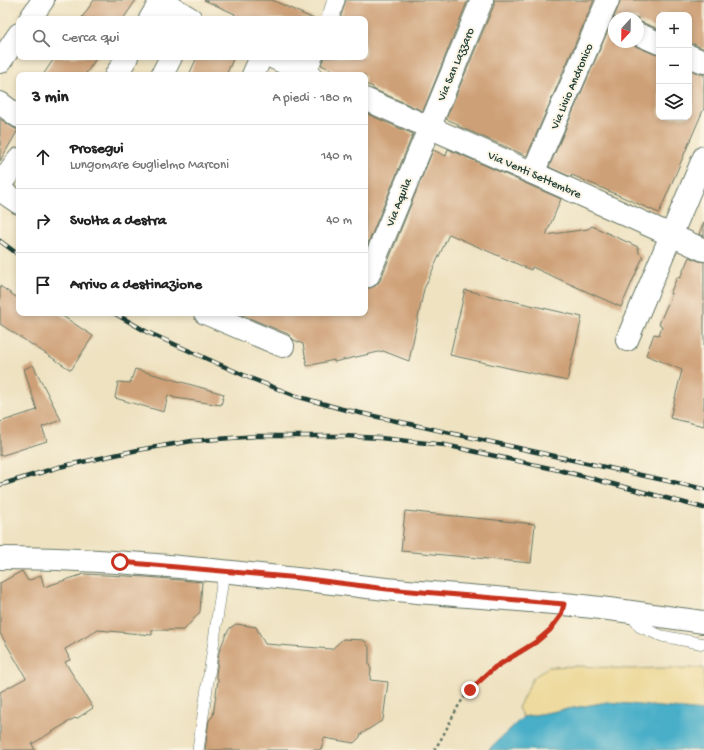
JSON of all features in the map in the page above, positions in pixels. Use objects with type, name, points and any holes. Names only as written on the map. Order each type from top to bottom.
[{"type":"street","points":[[32,16],[43,0]]},
{"type":"street","points":[[331,16],[336,0]]},
{"type":"street","name":"Via San Lazzaro","points":[[428,127],[482,0]]},
{"type":"street","points":[[157,7],[182,16]]},
{"type":"street","name":"Via Livio Andronico","points":[[533,173],[607,13]]},
{"type":"street","points":[[644,37],[656,42]]},
{"type":"street","points":[[0,62],[16,38]]},
{"type":"street","points":[[692,57],[704,62]]},
{"type":"street","points":[[118,72],[125,60]]},
{"type":"street","points":[[164,72],[170,60]]},
{"type":"street","points":[[254,72],[260,60]]},
{"type":"street","points":[[282,60],[311,69]]},
{"type":"street","name":"Via Venti Settembre","points":[[368,101],[533,173],[704,250]]},
{"type":"street","points":[[0,103],[16,115]]},
{"type":"street","name":"Via Aquila","points":[[368,276],[428,127]]},
{"type":"street","points":[[627,340],[704,157]]},
{"type":"street","points":[[0,185],[16,163]]},
{"type":"street","points":[[0,190],[16,201]]},
{"type":"street","points":[[212,316],[283,346]]},
{"type":"street","points":[[0,558],[120,562],[224,571],[300,578],[387,589],[564,604],[704,622]]},
{"type":"lane","points":[[198,750],[224,571]]},
{"type":"lane","points":[[629,612],[640,627],[662,636],[704,644]]},
{"type":"path","points":[[434,750],[442,739],[452,715],[470,690],[494,668],[536,642],[550,630],[561,615],[564,604]]},
{"type":"sand","points":[[581,666],[630,669],[704,668],[704,711],[607,702],[523,717],[518,708],[533,678],[548,667]]},
{"type":"water","points":[[607,702],[704,711],[704,750],[488,750],[523,717]]},
{"type":"building","points":[[94,0],[136,0],[125,16],[83,16]]},
{"type":"building","points":[[204,0],[272,0],[307,16],[234,16],[235,14]]},
{"type":"building","points":[[346,0],[468,0],[423,111],[373,89],[373,87],[368,85],[368,72],[337,72],[321,65],[323,60],[368,60],[368,16],[341,16]]},
{"type":"building","points":[[494,0],[594,0],[527,156],[458,126],[458,124],[446,119],[494,5]]},
{"type":"building","points":[[620,0],[704,0],[704,49],[692,44],[692,12],[656,12],[656,28],[644,23],[644,12],[616,12]]},
{"type":"building","points":[[608,30],[608,48],[640,48],[656,54],[656,120],[692,120],[692,70],[699,74],[704,74],[704,108],[659,213],[572,175],[571,177],[549,167]]},
{"type":"building","points":[[53,60],[95,60],[87,72],[45,72]]},
{"type":"building","points":[[196,60],[233,60],[227,72],[190,72]]},
{"type":"building","points":[[368,114],[413,134],[368,244]]},
{"type":"building","points":[[0,119],[16,129],[16,133],[0,161]]},
{"type":"building","points":[[448,149],[561,199],[546,235],[588,229],[592,226],[638,247],[639,253],[643,257],[621,307],[532,267],[531,270],[449,234],[424,289],[409,361],[383,351],[334,362],[334,360],[307,366],[303,344],[294,340],[288,334],[244,316],[368,316],[368,288],[375,286],[380,281],[433,150],[446,156]]},
{"type":"building","points":[[704,222],[704,236],[699,234]]},
{"type":"building","points":[[689,257],[704,262],[704,426],[670,418],[682,370],[646,355],[654,334],[659,335],[662,326],[659,324],[672,294],[670,294],[677,277],[680,278]]},
{"type":"building","points":[[0,286],[16,297],[16,316],[63,316],[93,336],[71,370],[0,324]]},
{"type":"building","points":[[465,290],[582,317],[567,381],[450,355]]},
{"type":"building","points":[[33,365],[61,420],[42,427],[47,441],[0,456],[0,422],[37,410],[24,369]]},
{"type":"building","points":[[135,369],[224,394],[221,405],[175,398],[168,395],[164,412],[115,398],[118,382],[130,383]]},
{"type":"building","points":[[405,511],[535,524],[531,563],[401,551]]},
{"type":"building","points":[[22,571],[28,581],[41,575],[44,587],[84,574],[147,577],[202,582],[200,612],[184,630],[152,630],[152,635],[98,630],[65,649],[70,660],[65,662],[93,708],[32,744],[35,750],[0,750],[0,692],[26,678],[0,633],[0,583]]},
{"type":"building","points":[[236,624],[256,627],[265,644],[332,649],[343,639],[364,640],[369,647],[369,665],[371,669],[370,680],[388,682],[383,720],[361,734],[354,743],[324,738],[321,750],[205,750],[209,720],[213,716],[218,680],[216,675],[219,652],[226,634],[230,628]]},
{"type":"railway","points":[[0,241],[16,253]]},
{"type":"railway","points":[[119,316],[147,332],[250,378],[296,396],[342,409],[704,489]]},
{"type":"railway","points":[[0,485],[59,467],[138,450],[192,441],[257,436],[344,436],[380,438],[445,445],[563,471],[704,508]]},
{"type":"route","points":[[120,562],[300,578],[387,589],[564,604],[561,615],[550,630],[536,642],[494,668],[470,690]]}]
